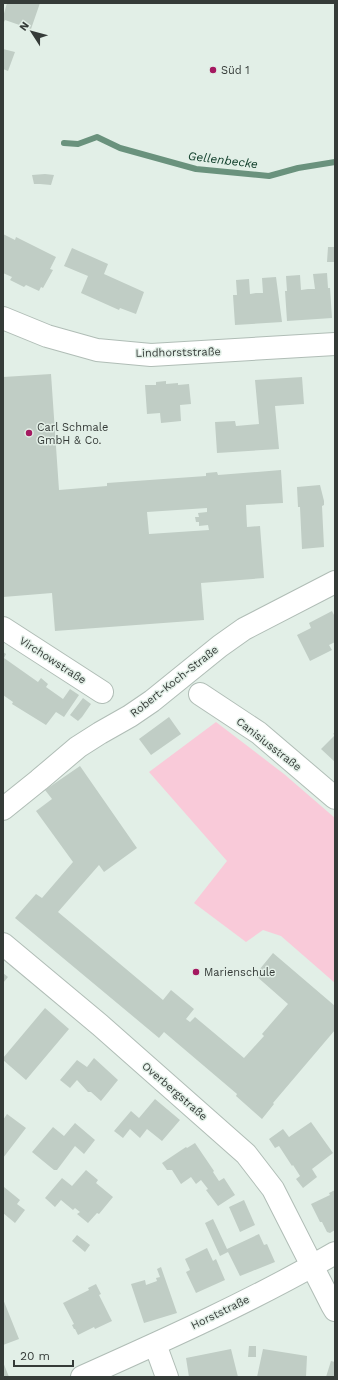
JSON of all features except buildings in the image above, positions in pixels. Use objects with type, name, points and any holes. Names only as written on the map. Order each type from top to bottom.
[{"type":"street","name":"Lindhorststraße","points":[[3,318],[47,336],[97,350],[151,355],[335,344]]},
{"type":"street","name":"Robert-Koch-Straße","points":[[3,809],[78,747],[152,701],[220,646],[244,629],[335,582]]},
{"type":"street","name":"Virchowstraße","points":[[3,628],[102,692]]},
{"type":"street","name":"Canisiusstraße","points":[[200,694],[259,733],[335,798]]},
{"type":"street","name":"Overbergstraße","points":[[3,944],[100,1025],[246,1154],[273,1189],[312,1266]]},
{"type":"street","name":"Horststraße","points":[[82,1377],[155,1344],[312,1266],[335,1253]]},
{"type":"street","points":[[312,1266],[335,1310]]},
{"type":"street","points":[[155,1344],[167,1377]]},
{"type":"shaded area","points":[[216,722],[284,774],[335,818],[335,983],[281,936],[263,930],[246,942],[194,903],[227,861],[149,772]]},
{"type":"waterway","name":"Gellenbecke","points":[[64,143],[78,144],[97,137],[120,148],[196,169],[269,176],[298,168],[335,162]]},
{"type":"place","name":"Süd 1","points":[[213,70]]},
{"type":"place","name":"Carl Schmale GmbH & Co.","points":[[29,433]]},
{"type":"place","name":"Marienschule","points":[[196,972]]}]
